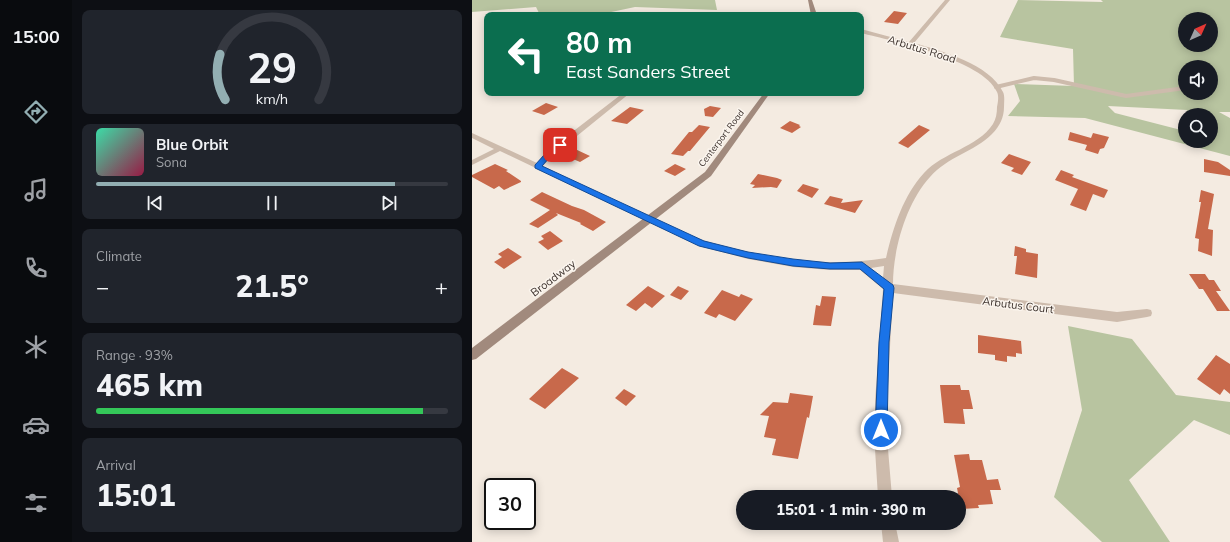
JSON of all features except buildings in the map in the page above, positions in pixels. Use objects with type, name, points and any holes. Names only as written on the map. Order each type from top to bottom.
[{"type":"main road","points":[[810,0],[813,12]]},
{"type":"main road","name":"Centerport Road","points":[[649,220],[708,174],[765,96]]},
{"type":"main road","name":"Broadway","points":[[472,355],[649,220]]},
{"type":"street","points":[[910,45],[948,0]]},
{"type":"street","name":"Arbutus Road","points":[[864,32],[944,54],[963,62],[981,72],[996,87],[1000,92],[1002,108],[998,123],[983,138],[966,150],[941,162],[927,175],[908,203],[901,221],[890,261],[884,342],[881,401],[881,459],[884,490]]},
{"type":"street","points":[[538,167],[548,155],[623,96]]},
{"type":"street","points":[[472,135],[702,244],[748,255],[793,263],[830,266],[862,266],[890,261]]},
{"type":"street","points":[[472,163],[500,148]]},
{"type":"street","points":[[862,266],[889,288]]},
{"type":"street","name":"Arbutus Court","points":[[889,288],[1116,317],[1146,313]]},
{"type":"street","points":[[889,530],[891,542]]},
{"type":"lane","points":[[996,87],[1034,78],[1054,80],[1126,96],[1178,88]]},
{"type":"green space","points":[[472,0],[715,0],[717,10],[635,7],[611,12],[538,12],[536,7],[472,12]]},
{"type":"green space","points":[[1018,0],[1103,2],[1101,0],[1230,0],[1230,112],[1219,112],[1230,118],[1230,156],[1199,148],[1218,148],[1218,108],[1178,108],[1178,110],[1108,106],[1115,113],[1178,129],[1178,142],[1085,118],[1008,116],[1020,101],[1014,84],[1074,86],[1073,49],[1000,37]]},
{"type":"green space","points":[[1068,326],[1132,339],[1176,395],[1230,402],[1230,435],[1194,420],[1129,480],[1170,542],[1102,542],[1054,497],[1082,410]]},
{"type":"route","points":[[560,145],[548,155],[538,167],[702,244],[748,255],[793,263],[830,266],[862,266],[889,288],[884,342],[881,430]]}]
